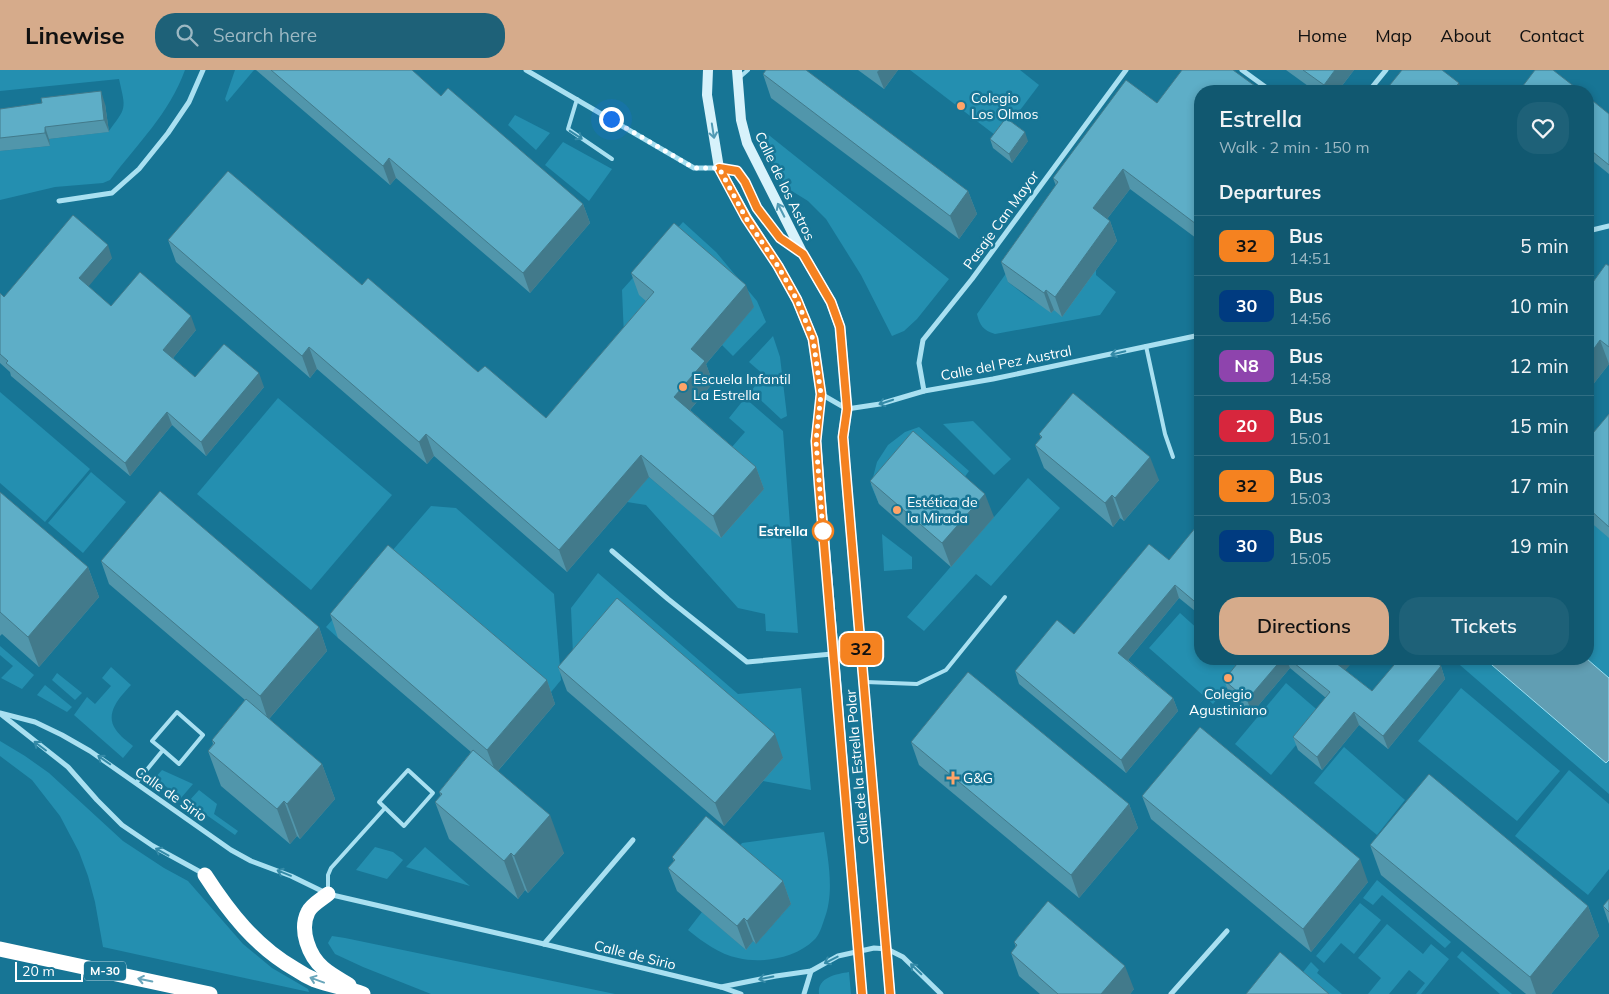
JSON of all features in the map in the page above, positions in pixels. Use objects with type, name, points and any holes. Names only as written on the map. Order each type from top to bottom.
[{"type":"highway","points":[[206,874],[224,905],[249,934],[266,950],[314,980],[363,994]]},
{"type":"highway","points":[[328,894],[308,911],[305,925],[306,940],[314,958],[323,968],[363,994]]},
{"type":"highway","name":"M-30","points":[[0,949],[210,994]]},
{"type":"main road","points":[[708,70],[707,95],[719,168]]},
{"type":"main road","name":"Calle de los Astros","points":[[737,75],[741,120],[747,143],[803,254]]},
{"type":"main road","name":"Calle de la Estrella Polar","points":[[719,168],[746,218],[778,266],[797,300],[813,339],[821,394],[816,441],[832,654],[862,994]]},
{"type":"main road","name":"Calle de la Estrella Polar","points":[[803,254],[831,302],[840,327],[847,409],[843,437],[890,994]]},
{"type":"street","points":[[58,201],[112,193],[139,169],[168,134],[189,102],[203,70]]},
{"type":"street","name":"Calle de la Estrella Polar","points":[[526,70],[694,168],[719,168],[737,171],[745,182],[757,208],[780,238],[803,254]]},
{"type":"street","name":"Pasaje Can Mayor","points":[[924,390],[919,363],[923,340],[972,279],[1126,70]]},
{"type":"street","points":[[1242,70],[1263,85]]},
{"type":"street","points":[[1374,85],[1386,70]]},
{"type":"street","points":[[1594,230],[1609,226]]},
{"type":"street","name":"Calle del Pez Austral","points":[[847,409],[880,404],[924,390],[993,379],[1194,336]]},
{"type":"street","points":[[821,394],[847,409]]},
{"type":"street","points":[[612,551],[668,599],[747,662],[832,654]]},
{"type":"street","name":"Calle de Sirio","points":[[0,713],[35,722],[62,735],[90,751],[231,850],[251,861],[291,876],[328,894],[544,944],[721,987],[741,994]]},
{"type":"street","name":"Calle de Sirio","points":[[0,713],[68,767],[97,800],[122,824],[152,846],[206,874]]},
{"type":"street","points":[[544,944],[633,840]]},
{"type":"street","points":[[1171,994],[1227,931]]},
{"type":"street","points":[[887,949],[903,957],[941,994]]},
{"type":"street","name":"Calle de Sirio","points":[[721,987],[811,971],[838,956],[858,950],[887,949]]},
{"type":"street","points":[[804,994],[811,971]]},
{"type":"lane","points":[[737,75],[748,70]]},
{"type":"lane","points":[[578,100],[568,130],[612,159]]},
{"type":"lane","points":[[1146,346],[1165,434],[1173,457]]},
{"type":"lane","points":[[863,682],[917,684],[946,670],[1006,597]]},
{"type":"lane","points":[[176,712],[203,735],[179,764],[163,750],[152,741],[176,712]]},
{"type":"lane","points":[[136,783],[163,750]]},
{"type":"lane","points":[[408,770],[433,793],[404,826],[385,808],[379,802],[408,770]]},
{"type":"lane","points":[[328,894],[328,875],[331,868],[385,808]]},
{"type":"shaded area","points":[[0,70],[185,70],[162,114],[110,180],[103,183],[55,187],[0,200],[0,151],[50,146],[49,139],[108,132],[119,118],[124,103],[119,79],[0,91]]},
{"type":"shaded area","points":[[235,70],[254,70],[227,102],[225,99]]},
{"type":"shaded area","points":[[910,70],[1020,70],[1039,85],[999,138]]},
{"type":"shaded area","points":[[515,115],[550,133],[536,150],[508,125]]},
{"type":"shaded area","points":[[765,132],[949,279],[917,319],[904,331],[892,336],[861,275],[826,219],[808,201],[787,188],[775,169],[767,151]]},
{"type":"shaded area","points":[[563,142],[612,169],[589,201],[545,165]]},
{"type":"shaded area","points":[[1060,198],[1008,282],[1030,299],[1054,310],[1088,263],[1096,270],[1096,275],[1116,292],[1100,315],[995,334],[988,331],[981,325],[977,314]]},
{"type":"shaded area","points":[[683,222],[716,252],[757,301],[766,322],[733,356],[722,345],[754,307],[653,306],[624,337],[622,290]]},
{"type":"shaded area","points":[[773,336],[780,357],[787,416],[781,419],[751,391],[764,375],[749,362]]},
{"type":"shaded area","points":[[0,392],[90,469],[45,522],[0,483]]},
{"type":"shaded area","points":[[278,398],[392,495],[311,590],[197,494]]},
{"type":"shaded area","points":[[745,398],[783,431],[798,633],[766,631],[765,614],[738,608],[646,505],[627,502],[649,477],[675,499],[725,455],[745,432],[729,418]]},
{"type":"shaded area","points":[[973,421],[1011,459],[994,475],[943,424]]},
{"type":"shaded area","points":[[919,427],[969,471],[958,486],[922,455],[879,504],[871,485],[877,462],[888,445],[905,432]]},
{"type":"shaded area","points":[[1609,438],[1609,794],[1460,665],[1594,665],[1594,448]]},
{"type":"shaded area","points":[[91,472],[126,502],[83,553],[48,523]]},
{"type":"shaded area","points":[[1028,478],[1060,508],[991,586],[976,574],[924,631],[907,617]]},
{"type":"shaded area","points":[[431,506],[456,508],[554,594],[561,680],[547,697],[338,638],[326,627]]},
{"type":"shaded area","points":[[882,534],[912,557],[912,569],[884,571]]},
{"type":"shaded area","points":[[598,573],[738,694],[801,688],[811,790],[763,781],[574,679],[571,608]]},
{"type":"shaded area","points":[[1180,613],[1194,626],[1194,665],[1239,665],[1243,668],[1213,704],[1149,648]]},
{"type":"shaded area","points":[[0,646],[34,675],[22,689],[1,678],[13,666],[0,655]]},
{"type":"shaded area","points":[[1492,665],[1594,665],[1609,678],[1609,760],[1606,763]]},
{"type":"shaded area","points":[[111,667],[131,685],[115,706],[112,717],[113,724],[118,732],[133,746],[123,758],[74,715],[87,697],[95,704],[111,686],[102,678]]},
{"type":"shaded area","points":[[57,673],[82,693],[75,700],[52,680]]},
{"type":"shaded area","points":[[1286,683],[1322,714],[1271,775],[1235,744]]},
{"type":"shaded area","points":[[45,685],[72,707],[67,712],[37,695]]},
{"type":"shaded area","points":[[1461,688],[1560,771],[1517,821],[1418,741]]},
{"type":"shaded area","points":[[0,741],[49,773],[123,841],[164,868],[188,881],[243,944],[272,968],[308,989],[309,992],[103,947],[95,902],[79,852],[60,816],[32,780],[0,756]]},
{"type":"shaded area","points":[[1344,747],[1405,800],[1377,835],[1314,783]]},
{"type":"shaded area","points":[[162,770],[193,784],[181,798],[155,778]]},
{"type":"shaded area","points":[[1569,770],[1609,804],[1609,869],[1588,895],[1515,836]]},
{"type":"shaded area","points":[[199,790],[217,804],[214,814],[238,831],[235,835],[188,802]]},
{"type":"shaded area","points":[[824,832],[830,876],[829,899],[819,933],[807,946],[778,958],[747,960],[718,951],[688,930],[702,912],[745,949],[753,941],[756,944],[791,904],[733,855],[742,843]]},
{"type":"shaded area","points":[[375,847],[393,852],[403,860],[387,879],[356,870]]},
{"type":"shaded area","points":[[425,847],[470,886],[406,867]]},
{"type":"shaded area","points":[[1377,880],[1451,942],[1445,948],[1382,895],[1373,905],[1363,898]]},
{"type":"shaded area","points":[[1360,903],[1381,920],[1354,954],[1341,943],[1324,963],[1316,956]]},
{"type":"shaded area","points":[[1387,924],[1423,954],[1431,944],[1449,959],[1421,994],[1416,994],[1425,983],[1409,970],[1389,994],[1368,994],[1381,978],[1358,958]]},
{"type":"shaded area","points":[[332,936],[615,994],[431,994],[335,954],[328,943]]},
{"type":"shaded area","points":[[1462,951],[1512,994],[1500,994],[1457,957]]},
{"type":"shaded area","points":[[1311,962],[1319,970],[1317,973],[1342,994],[1329,994],[1303,972]]},
{"type":"shaded area","points":[[849,972],[851,994],[819,994],[819,988],[824,980],[834,975]]},
{"type":"building","points":[[271,70],[412,70],[441,96],[448,88],[583,204],[523,273],[389,158],[383,166]]},
{"type":"building","points":[[766,70],[806,70],[968,191],[950,216],[763,74]]},
{"type":"building","points":[[1182,70],[1233,70],[1254,85],[1194,85],[1194,222],[1123,169],[1093,208],[1110,221],[1055,297],[1046,290],[1044,293],[1001,262],[1058,182],[1053,178],[1126,80],[1157,103]]},
{"type":"building","points":[[1303,70],[1335,70],[1324,85]]},
{"type":"building","points":[[1402,70],[1442,70],[1459,83],[1457,85],[1390,85]]},
{"type":"building","points":[[1535,70],[1553,70],[1572,85],[1524,85]]},
{"type":"building","points":[[101,91],[104,120],[45,127],[45,133],[0,138],[0,109],[42,103],[41,98]]},
{"type":"building","points":[[1594,102],[1609,114],[1609,165],[1594,153]]},
{"type":"building","points":[[1006,118],[1025,132],[1009,154],[990,139]]},
{"type":"building","points":[[228,171],[362,285],[368,278],[478,372],[485,366],[546,418],[654,292],[631,273],[674,223],[746,285],[691,349],[705,361],[674,397],[756,467],[713,516],[641,455],[559,550],[426,434],[419,442],[309,347],[302,356],[168,240]]},
{"type":"building","points":[[73,215],[108,245],[79,278],[111,306],[140,272],[191,316],[163,350],[195,377],[224,344],[259,373],[201,442],[167,412],[125,463],[6,363],[8,361],[0,354],[0,293],[4,297]]},
{"type":"building","points":[[1606,264],[1609,266],[1609,347],[1600,340],[1594,348],[1594,281]]},
{"type":"building","points":[[1073,393],[1150,457],[1115,498],[1112,495],[1105,503],[1035,445],[1042,437],[1039,434]]},
{"type":"building","points":[[1609,414],[1609,527],[1594,513],[1594,432]]},
{"type":"building","points":[[913,431],[985,494],[942,543],[870,481]]},
{"type":"building","points":[[160,491],[319,627],[260,696],[101,561]]},
{"type":"building","points":[[0,492],[88,567],[28,637],[0,612]]},
{"type":"building","points":[[1194,529],[1194,601],[1175,585],[1118,653],[1173,698],[1121,760],[1015,671],[1057,620],[1074,634],[1149,544],[1169,560]]},
{"type":"building","points":[[388,545],[547,680],[487,750],[330,614]]},
{"type":"building","points":[[617,598],[775,734],[715,803],[558,667]]},
{"type":"building","points":[[1236,665],[1277,665],[1247,700],[1224,680]]},
{"type":"building","points":[[1296,665],[1339,665],[1372,691],[1394,665],[1441,666],[1383,736],[1354,712],[1317,757],[1293,737],[1330,692]]},
{"type":"building","points":[[968,672],[1129,804],[1071,875],[911,742]]},
{"type":"building","points":[[246,699],[322,764],[287,804],[284,801],[277,809],[208,751],[215,743],[212,740]]},
{"type":"building","points":[[1200,727],[1360,859],[1303,929],[1142,796]]},
{"type":"building","points":[[473,750],[550,815],[514,856],[511,853],[504,861],[435,802],[442,794],[439,792]]},
{"type":"building","points":[[1429,774],[1588,906],[1530,977],[1370,845]]},
{"type":"building","points":[[706,816],[783,881],[747,921],[744,918],[737,926],[668,868],[675,860],[672,857]]},
{"type":"building","points":[[1609,899],[1609,912],[1603,906]]},
{"type":"building","points":[[1048,901],[1125,966],[1101,994],[1058,994],[1011,953],[1017,945],[1014,942]]},
{"type":"building","points":[[1280,952],[1329,994],[1246,994]]},
{"type":"bus line","name":"32","points":[[862,994],[819,484],[816,441],[821,394],[813,339],[797,300],[778,266],[746,218],[719,168],[737,171],[745,182],[757,208],[780,238],[803,254],[831,302],[840,327],[847,409],[843,437],[890,994]]},
{"type":"place","name":"Colegio Los Olmos","points":[[961,106]]},
{"type":"place","name":"Escuela Infantil La Estrella","points":[[683,387]]},
{"type":"place","name":"Estética de la Mirada","points":[[897,510]]},
{"type":"place","name":"Estrella","points":[[823,531]]},
{"type":"place","name":"Colegio Agustiniano","points":[[1228,678]]},
{"type":"place","name":"G&G","points":[[953,778]]},
{"type":"route","points":[[611,119],[694,168],[719,168],[746,218],[778,266],[797,300],[813,339],[821,394],[816,441],[823,531]]}]
